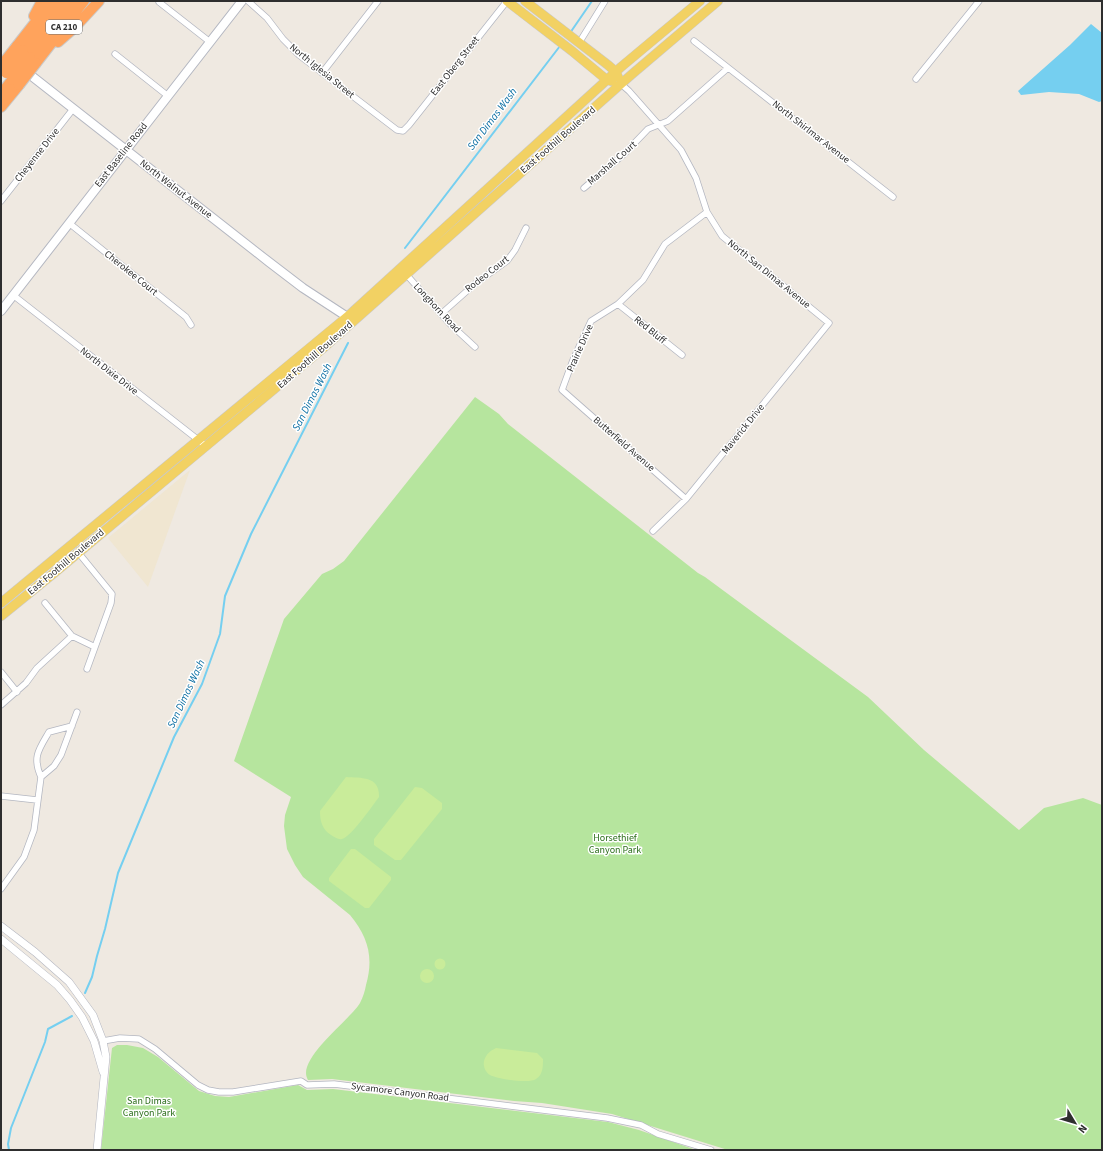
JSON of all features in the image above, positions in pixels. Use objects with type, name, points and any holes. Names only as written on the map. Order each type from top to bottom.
[{"type":"highway","points":[[26,54],[42,1]]},
{"type":"highway","name":"CA 210","points":[[1,107],[8,76],[26,54],[52,1]]},
{"type":"highway","points":[[26,54],[61,1]]},
{"type":"highway","points":[[26,54],[68,6],[83,1]]},
{"type":"highway","name":"CA 210","points":[[8,76],[26,54],[44,53],[83,1]]},
{"type":"highway","points":[[44,53],[74,28],[99,1]]},
{"type":"highway","points":[[1,94],[8,76]]},
{"type":"main road","name":"East Baseline Road","points":[[1,311],[242,1]]},
{"type":"main road","name":"North San Dimas Avenue","points":[[507,1],[607,80],[621,84]]},
{"type":"main road","name":"North San Dimas Avenue","points":[[525,1],[616,72],[621,84]]},
{"type":"main road","name":"East Foothill Boulevard","points":[[1,616],[282,384],[351,319],[404,272],[607,80],[700,1]]},
{"type":"main road","name":"East Foothill Boulevard","points":[[404,272],[474,214],[621,84],[718,1]]},
{"type":"main road","name":"North Walnut Avenue","points":[[1,53],[292,280],[351,319]]},
{"type":"main road","name":"East Foothill Boulevard","points":[[1,603],[168,463],[351,319]]},
{"type":"street","name":"North Iglesia Street","points":[[248,1],[267,18],[299,55],[397,130],[403,131]]},
{"type":"street","points":[[322,72],[378,1]]},
{"type":"street","name":"East Oberg Street","points":[[403,131],[507,1]]},
{"type":"street","points":[[572,38],[605,1]]},
{"type":"street","points":[[916,79],[979,1]]},
{"type":"street","points":[[160,2],[210,42]]},
{"type":"street","name":"North Shirlmar Avenue","points":[[694,41],[893,197]]},
{"type":"street","points":[[115,54],[168,96]]},
{"type":"street","points":[[658,124],[668,121],[728,68]]},
{"type":"street","name":"North San Dimas Avenue","points":[[621,84],[629,91],[681,150],[696,178],[707,212],[722,236],[829,323]]},
{"type":"street","name":"Cheyenne Drive","points":[[1,201],[73,109]]},
{"type":"street","name":"Marshall Court","points":[[584,188],[624,154],[648,129],[658,124]]},
{"type":"street","name":"Prairie Drive","points":[[562,390],[573,360],[591,321],[618,304],[643,280],[664,244],[707,212]]},
{"type":"street","name":"Cherokee Court","points":[[69,223],[186,317],[190,325]]},
{"type":"street","name":"Rodeo Court","points":[[440,314],[476,283],[507,261],[515,250],[526,228]]},
{"type":"street","name":"Longhorn Road","points":[[404,272],[440,314],[474,347]]},
{"type":"street","name":"North Dixie Drive","points":[[13,295],[206,446]]},
{"type":"street","name":"Red Bluff","points":[[618,304],[682,356]]},
{"type":"street","name":"Maverick Drive","points":[[653,531],[686,499],[829,323]]},
{"type":"street","name":"Butterfield Avenue","points":[[562,390],[686,499]]},
{"type":"street","points":[[72,545],[112,594],[111,603],[87,668]]},
{"type":"street","points":[[45,603],[72,636],[95,647]]},
{"type":"street","points":[[1,705],[26,683],[36,668],[72,636]]},
{"type":"street","points":[[1,672],[17,692]]},
{"type":"street","points":[[41,777],[54,766],[61,755],[77,712]]},
{"type":"street","points":[[1,889],[24,857],[34,830],[41,777],[37,769],[36,761],[39,749],[49,732],[72,726]]},
{"type":"street","points":[[1,796],[37,800]]},
{"type":"street","points":[[1,926],[35,952],[69,982],[93,1015],[103,1041],[106,1057],[97,1150]]},
{"type":"street","points":[[1,939],[57,985],[82,1017],[94,1041],[104,1075]]},
{"type":"street","name":"Sycamore Canyon Road","points":[[103,1041],[120,1038],[139,1039],[156,1049],[198,1085],[208,1090],[233,1092],[301,1081],[307,1085],[334,1084],[607,1118],[641,1125],[658,1134],[711,1150]]},
{"type":"street","points":[[94,1041],[103,1041]]},
{"type":"shaded area","points":[[190,470],[148,587],[108,538]]},
{"type":"green space","name":"Horsethief Canyon Park","points":[[475,397],[499,414],[508,424],[698,573],[868,697],[924,750],[1019,830],[1044,808],[1083,798],[1102,805],[1102,1150],[728,1150],[612,1114],[542,1103],[332,1079],[308,1080],[306,1072],[309,1062],[316,1051],[361,1001],[368,975],[368,948],[361,931],[350,915],[303,877],[295,865],[287,849],[284,826],[285,815],[291,797],[234,761],[284,619],[322,574],[333,569],[344,561]]},
{"type":"green space","points":[[346,777],[363,778],[373,782],[378,790],[379,797],[351,832],[346,837],[339,839],[328,833],[321,821],[320,811]]},
{"type":"green space","points":[[415,787],[422,788],[442,803],[442,809],[401,860],[395,860],[374,845],[374,839]]},
{"type":"green space","points":[[351,849],[355,849],[391,877],[391,880],[369,908],[365,908],[329,881],[329,878]]},
{"type":"green space","points":[[440,958],[444,960],[446,964],[444,968],[440,970],[436,968],[434,964],[436,960]]},
{"type":"green space","points":[[427,969],[432,971],[434,976],[432,981],[427,983],[422,981],[420,976],[422,971]]},
{"type":"green space","name":"San Dimas Canyon Park","points":[[117,1045],[143,1048],[158,1057],[199,1091],[215,1096],[229,1097],[298,1085],[307,1090],[333,1089],[608,1122],[639,1130],[696,1150],[101,1150],[112,1048]]},
{"type":"green space","points":[[496,1048],[537,1053],[543,1059],[540,1075],[533,1080],[521,1081],[494,1077],[490,1075],[485,1069],[484,1061],[488,1053]]},
{"type":"water","points":[[1091,24],[1102,33],[1102,101],[1099,102],[1079,94],[1049,92],[1021,95],[1018,91],[1070,45]]},
{"type":"waterway","name":"San Dimas Wash","points":[[570,33],[592,1]]},
{"type":"waterway","name":"San Dimas Wash","points":[[405,248],[560,46]]},
{"type":"waterway","name":"San Dimas Wash","points":[[85,993],[92,977],[118,873],[174,737],[202,684],[220,634],[225,596],[251,534],[348,343]]},
{"type":"waterway","name":"San Dimas Wash","points":[[9,1150],[8,1144],[11,1128],[45,1042],[48,1029],[72,1016]]}]
